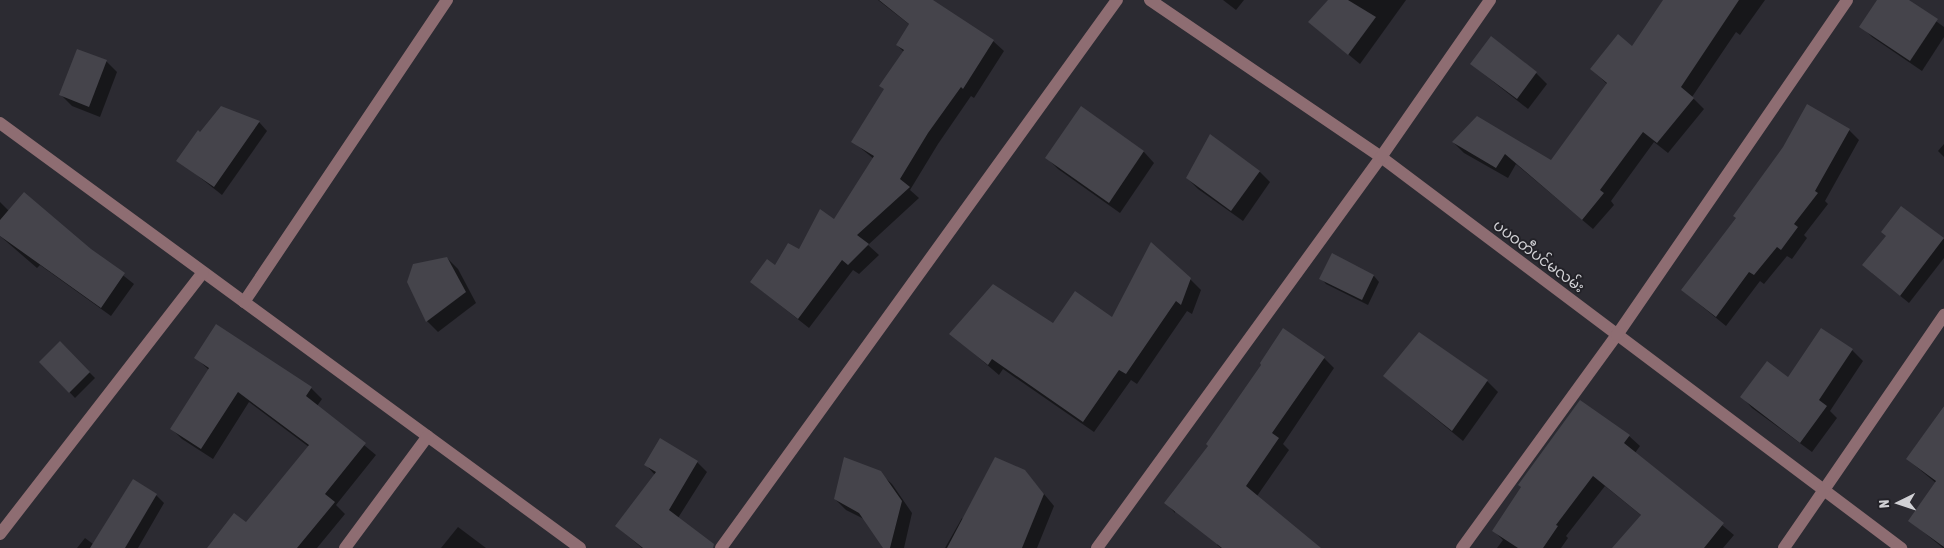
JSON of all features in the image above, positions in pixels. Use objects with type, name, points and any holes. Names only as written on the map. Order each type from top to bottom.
[{"type":"street","points":[[244,302],[447,0]]},
{"type":"street","points":[[721,548],[1117,0]]},
{"type":"street","name":"ပပဝတီပင်မလမ်း","points":[[1150,0],[1381,157],[1901,548]]},
{"type":"street","points":[[1097,548],[1381,157],[1490,0]]},
{"type":"street","points":[[1462,548],[1617,335],[1847,0]]},
{"type":"street","points":[[0,123],[580,548]]},
{"type":"street","points":[[0,534],[203,272]]},
{"type":"street","points":[[1784,548],[1944,315]]},
{"type":"street","points":[[345,548],[428,436]]},
{"type":"building","points":[[879,0],[933,0],[994,40],[963,89],[961,87],[928,133],[900,179],[910,187],[857,235],[869,244],[848,265],[842,260],[798,319],[750,282],[767,259],[775,265],[788,243],[799,249],[820,209],[834,219],[874,156],[851,142],[884,89],[879,86],[904,50],[896,45],[909,24]]},
{"type":"building","points":[[1328,0],[1348,0],[1376,17],[1348,55],[1308,22]]},
{"type":"building","points":[[1663,0],[1739,0],[1681,87],[1694,98],[1657,143],[1643,132],[1600,190],[1604,193],[1582,220],[1505,154],[1496,168],[1452,142],[1477,116],[1551,160],[1607,83],[1590,69],[1618,34],[1632,46]]},
{"type":"building","points":[[1877,0],[1909,0],[1938,19],[1910,61],[1859,27]]},
{"type":"building","points":[[1491,36],[1537,72],[1517,99],[1470,64]]},
{"type":"building","points":[[77,49],[107,60],[89,107],[59,95]]},
{"type":"building","points":[[1807,104],[1850,129],[1815,191],[1818,193],[1794,224],[1798,227],[1781,250],[1777,247],[1754,275],[1749,272],[1716,317],[1681,290],[1736,218],[1733,216],[1783,147]]},
{"type":"building","points":[[221,106],[260,121],[214,187],[176,161],[198,130],[200,132]]},
{"type":"building","points":[[1081,106],[1144,151],[1109,203],[1045,158]]},
{"type":"building","points":[[1210,134],[1260,171],[1231,211],[1186,178]]},
{"type":"building","points":[[24,192],[91,249],[125,273],[101,308],[0,236],[0,220]]},
{"type":"building","points":[[1901,206],[1944,238],[1900,296],[1862,265],[1886,236],[1881,232]]},
{"type":"building","points":[[1151,242],[1191,278],[1181,305],[1176,301],[1126,374],[1119,370],[1083,422],[992,359],[988,365],[949,334],[993,284],[1053,323],[1075,291],[1112,317]]},
{"type":"building","points":[[1332,253],[1374,275],[1362,300],[1319,279]]},
{"type":"building","points":[[447,257],[466,292],[426,322],[407,282],[413,264]]},
{"type":"building","points":[[216,324],[312,387],[306,396],[366,443],[325,494],[335,502],[297,548],[207,548],[234,513],[246,522],[309,445],[238,392],[201,449],[170,429],[209,368],[194,358]]},
{"type":"building","points":[[1283,328],[1325,357],[1272,433],[1279,438],[1246,486],[1321,548],[1222,548],[1164,503],[1208,446],[1206,444],[1261,365],[1260,363]]},
{"type":"building","points":[[1821,328],[1853,349],[1819,400],[1827,406],[1800,443],[1740,397],[1767,361],[1788,377]]},
{"type":"building","points":[[1419,332],[1488,380],[1452,431],[1383,376]]},
{"type":"building","points":[[60,341],[90,372],[69,393],[39,362]]},
{"type":"building","points":[[1580,400],[1630,435],[1624,443],[1724,523],[1704,548],[1612,548],[1641,515],[1593,476],[1556,525],[1558,526],[1543,548],[1518,548],[1492,531],[1521,487],[1518,485]]},
{"type":"building","points":[[1944,406],[1944,547],[1908,521],[1936,481],[1906,459]]},
{"type":"building","points":[[660,438],[698,461],[669,510],[714,544],[713,548],[643,548],[615,526],[656,472],[644,465]]},
{"type":"building","points":[[844,457],[881,471],[902,501],[890,548],[883,548],[859,513],[834,499]]},
{"type":"building","points":[[995,457],[1025,470],[1044,494],[1022,548],[947,548]]},
{"type":"building","points":[[133,479],[157,494],[125,548],[90,548]]}]
